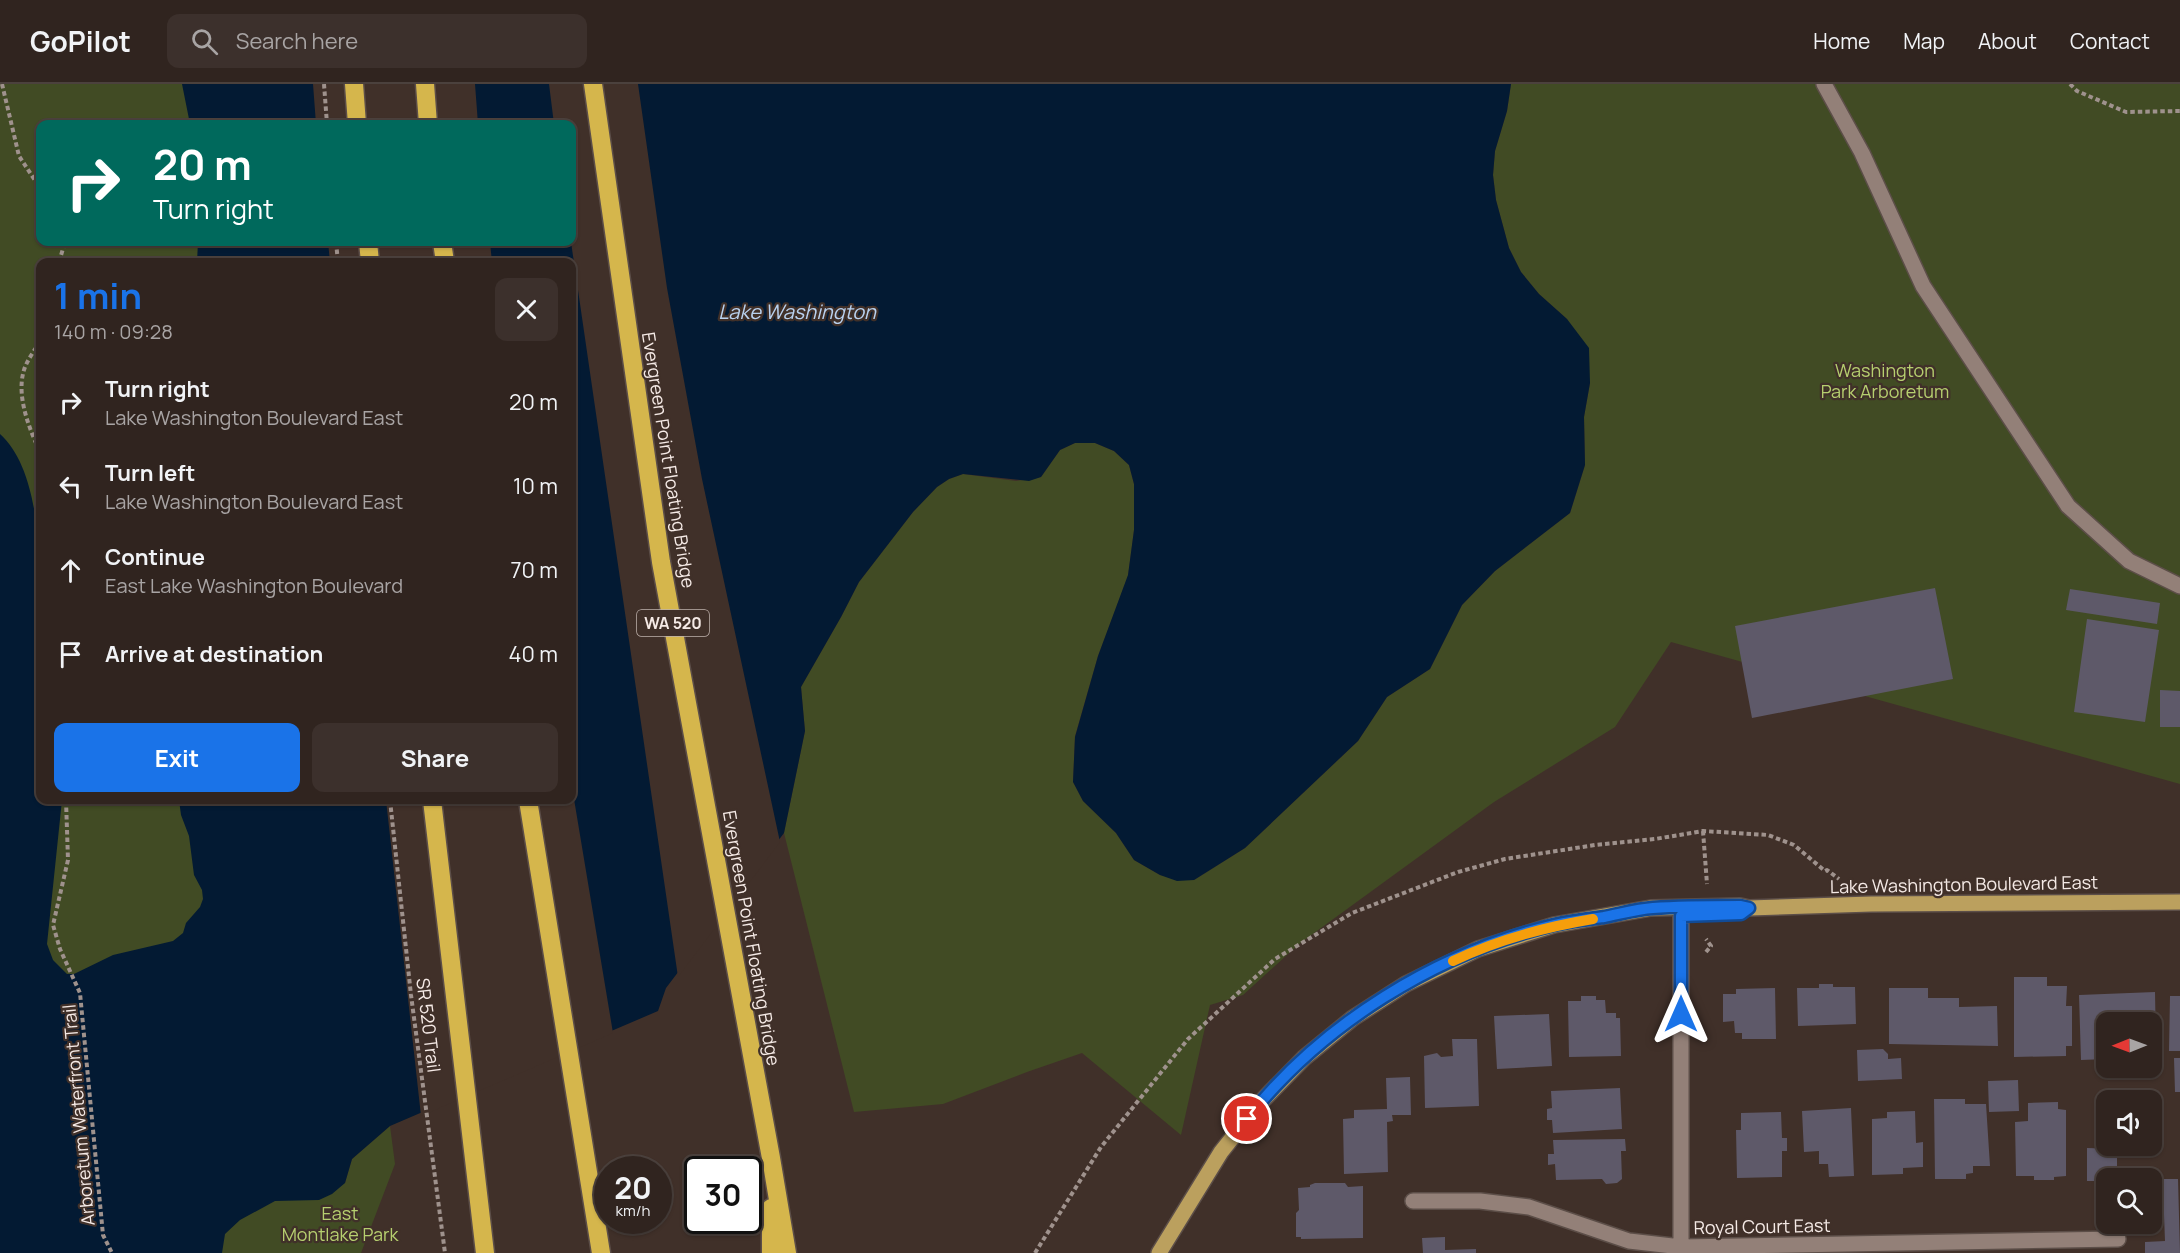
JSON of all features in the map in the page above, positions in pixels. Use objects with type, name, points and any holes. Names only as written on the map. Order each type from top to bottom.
[{"type":"highway","points":[[354,84],[357,120]]},
{"type":"highway","points":[[425,84],[428,120]]},
{"type":"highway","name":"Evergreen Point Floating Bridge","points":[[593,84],[662,562],[771,1158]]},
{"type":"highway","points":[[432,804],[484,1252]]},
{"type":"highway","points":[[529,804],[602,1247]]},
{"type":"highway","points":[[771,1158],[771,1253]]},
{"type":"highway","name":"WA 520","points":[[771,1158],[787,1253]]},
{"type":"main road","name":"Lake Washington Boulevard East","points":[[1159,1253],[1221,1152],[1260,1103],[1312,1051],[1353,1018],[1406,984],[1478,949],[1554,925],[1651,908],[2180,902]]},
{"type":"main road","name":"Lake Washington Boulevard East","points":[[1633,912],[1651,916],[1741,914],[1749,908]]},
{"type":"street","points":[[1824,84],[1862,153],[1923,286],[2068,506],[2129,561],[2180,586]]},
{"type":"street","points":[[1681,916],[1681,1250]]},
{"type":"street","name":"Royal Court East","points":[[1413,1201],[1480,1201],[1529,1207],[1629,1241],[1681,1250],[2118,1239]]},
{"type":"path","points":[[2,84],[19,156],[36,182]]},
{"type":"path","points":[[324,84],[327,120]]},
{"type":"path","points":[[2070,84],[2077,91],[2126,112],[2180,111]]},
{"type":"path","points":[[36,348],[24,369],[20,390],[36,441]]},
{"type":"path","name":"Arboretum Waterfront Trail","points":[[66,804],[68,860],[53,925],[60,949],[80,993],[104,1235],[112,1253]]},
{"type":"path","name":"SR 520 Trail","points":[[390,804],[411,996],[445,1253]]},
{"type":"path","points":[[1035,1253],[1101,1147],[1188,1039],[1219,1008],[1275,959],[1352,913],[1458,872],[1505,859],[1703,831],[1768,835],[1794,845],[1825,871],[1827,870],[1842,881]]},
{"type":"path","points":[[1703,831],[1707,888]]},
{"type":"green space","points":[[0,84],[196,84],[205,120],[36,120],[36,246],[212,246],[212,258],[36,258],[36,610],[0,449]]},
{"type":"green space","name":"Washington Park Arboretum","points":[[1511,84],[2180,84],[2180,784],[1671,642],[1615,727],[1494,802],[1299,944],[1243,995],[1210,1005],[1181,1135],[1082,1053],[943,1104],[854,1112],[784,833],[805,731],[801,687],[859,582],[913,512],[937,487],[949,479],[963,474],[1016,481],[1041,477],[1060,450],[1075,443],[1095,443],[1114,451],[1129,465],[1134,484],[1134,530],[1128,576],[1098,656],[1075,736],[1073,782],[1083,801],[1116,833],[1134,860],[1160,875],[1194,880],[1245,848],[1358,741],[1387,697],[1430,669],[1462,605],[1495,571],[1570,513],[1585,465],[1584,417],[1590,383],[1567,319],[1539,294],[1521,272],[1509,248],[1496,200],[1493,175],[1495,151],[1507,111]]},
{"type":"green space","points":[[50,804],[192,804],[212,902],[193,937],[51,981],[33,936]]},
{"type":"green space","name":"East Montlake Park","points":[[390,1126],[395,1164],[361,1253],[36,1253],[345,1183],[352,1159]]},
{"type":"water","name":"Lake Washington","points":[[182,84],[1511,84],[1507,111],[1495,151],[1493,175],[1496,200],[1509,248],[1521,272],[1539,294],[1567,319],[1589,348],[1590,383],[1584,417],[1585,465],[1570,513],[1495,571],[1462,605],[1430,669],[1387,697],[1358,741],[1245,848],[1194,880],[1177,881],[1160,875],[1134,860],[1116,833],[1083,801],[1073,782],[1075,737],[1098,656],[1128,575],[1134,530],[1134,484],[1129,465],[1114,451],[1095,443],[1075,443],[1060,450],[1041,477],[1029,481],[963,474],[949,479],[937,487],[913,512],[859,582],[801,687],[805,731],[784,833],[666,988],[658,1011],[390,1126],[352,1159],[345,1183],[332,1194],[319,1200],[275,1201],[240,1220],[225,1234],[222,1253],[0,1253],[0,434],[16,454],[27,480],[34,509],[36,526],[36,804],[62,804],[47,944],[53,960],[67,974],[74,974],[113,955],[173,941],[183,933],[186,923],[200,907],[203,899],[202,890],[194,875],[189,836],[180,804],[576,804],[576,258],[197,258],[198,246],[576,246],[576,120],[189,120]]},
{"type":"pier","points":[[313,84],[475,84],[478,120],[316,120]]},
{"type":"pier","points":[[549,84],[638,84],[667,288],[702,479],[780,842],[678,977],[576,276],[576,258],[573,258],[572,246],[576,246],[576,120],[554,120]]},
{"type":"pier","points":[[328,246],[490,246],[492,258],[330,258]]},
{"type":"pier","points":[[386,804],[575,804],[613,1033],[421,1116]]},
{"type":"building","points":[[1935,588],[1953,679],[1752,718],[1735,626]]},
{"type":"building","points":[[2070,589],[2160,603],[2157,624],[2066,610]]},
{"type":"building","points":[[2087,619],[2159,630],[2145,722],[2074,712]]},
{"type":"building","points":[[2160,690],[2180,691],[2180,727],[2160,727]]},
{"type":"building","points":[[2014,977],[2047,977],[2047,986],[2067,986],[2066,1006],[2072,1006],[2072,1046],[2066,1046],[2066,1056],[2014,1057]]},
{"type":"building","points":[[1819,984],[1833,984],[1833,987],[1855,987],[1856,1024],[1798,1026],[1797,988],[1819,988]]},
{"type":"building","points":[[1775,988],[1776,1039],[1742,1039],[1742,1033],[1735,1033],[1734,1021],[1723,1022],[1723,994],[1736,994],[1736,989]]},
{"type":"building","points":[[1889,988],[1928,988],[1928,998],[1959,998],[1959,1007],[1997,1006],[1998,1046],[1889,1044]]},
{"type":"building","points":[[2155,992],[2155,1012],[2096,1012],[2096,1059],[2081,1060],[2079,995]]},
{"type":"building","points":[[1581,996],[1596,996],[1596,1000],[1605,1000],[1606,1013],[1616,1013],[1616,1018],[1620,1018],[1621,1056],[1569,1057],[1568,1001],[1581,1001]]},
{"type":"building","points":[[2170,996],[2180,996],[2180,1051],[2169,1051]]},
{"type":"building","points":[[1549,1014],[1552,1066],[1497,1069],[1494,1016]]},
{"type":"building","points":[[1452,1039],[1477,1039],[1479,1106],[1425,1108],[1424,1056],[1437,1053],[1441,1057],[1453,1056]]},
{"type":"building","points":[[1883,1049],[1888,1054],[1888,1059],[1901,1058],[1902,1079],[1858,1081],[1857,1050]]},
{"type":"building","points":[[2174,1058],[2180,1058],[2180,1092],[2175,1092]]},
{"type":"building","points":[[1410,1077],[1411,1115],[1392,1115],[1393,1121],[1387,1122],[1388,1172],[1344,1174],[1343,1119],[1354,1118],[1354,1110],[1387,1109],[1386,1078]]},
{"type":"building","points":[[2018,1080],[2019,1111],[1989,1112],[1988,1081]]},
{"type":"building","points":[[1620,1088],[1622,1129],[1553,1133],[1552,1120],[1547,1120],[1547,1109],[1552,1108],[1551,1091]]},
{"type":"building","points":[[1934,1099],[1965,1099],[1965,1104],[1986,1104],[1990,1166],[1973,1166],[1973,1173],[1966,1174],[1966,1179],[1935,1179]]},
{"type":"building","points":[[2058,1102],[2058,1109],[2066,1110],[2066,1176],[2054,1177],[2054,1180],[2034,1180],[2034,1176],[2016,1176],[2015,1122],[2028,1121],[2028,1103]]},
{"type":"building","points":[[1851,1108],[1854,1176],[1829,1177],[1828,1164],[1819,1164],[1819,1151],[1804,1152],[1802,1111]]},
{"type":"building","points":[[1915,1111],[1916,1143],[1923,1142],[1923,1167],[1903,1168],[1903,1174],[1872,1175],[1872,1119],[1887,1118],[1887,1112]]},
{"type":"building","points":[[1781,1112],[1782,1138],[1787,1138],[1787,1151],[1782,1151],[1782,1177],[1737,1178],[1736,1130],[1741,1130],[1741,1113]]},
{"type":"building","points":[[1625,1139],[1626,1151],[1621,1151],[1622,1179],[1617,1183],[1606,1184],[1602,1179],[1556,1180],[1555,1164],[1548,1165],[1548,1154],[1554,1154],[1553,1140]]},
{"type":"building","points":[[2087,1148],[2096,1148],[2096,1156],[2117,1156],[2117,1168],[2096,1168],[2096,1181],[2087,1181]]},
{"type":"building","points":[[2162,1179],[2178,1179],[2180,1253],[2145,1253],[2145,1242],[2165,1241],[2164,1215],[2162,1215]]},
{"type":"building","points":[[1315,1183],[1345,1183],[1348,1187],[1363,1186],[1363,1238],[1301,1239],[1301,1237],[1296,1237],[1296,1213],[1299,1210],[1298,1188],[1310,1187]]},
{"type":"building","points":[[1445,1237],[1445,1250],[1476,1249],[1476,1253],[1423,1253],[1422,1238]]},
{"type":"slow traffic","points":[[1453,961],[1478,949],[1554,925],[1593,919]]},
{"type":"route","points":[[1247,1119],[1304,1058],[1353,1018],[1406,984],[1478,949],[1554,925],[1651,908],[1740,906],[1749,908],[1741,914],[1681,916],[1681,1014]]}]
